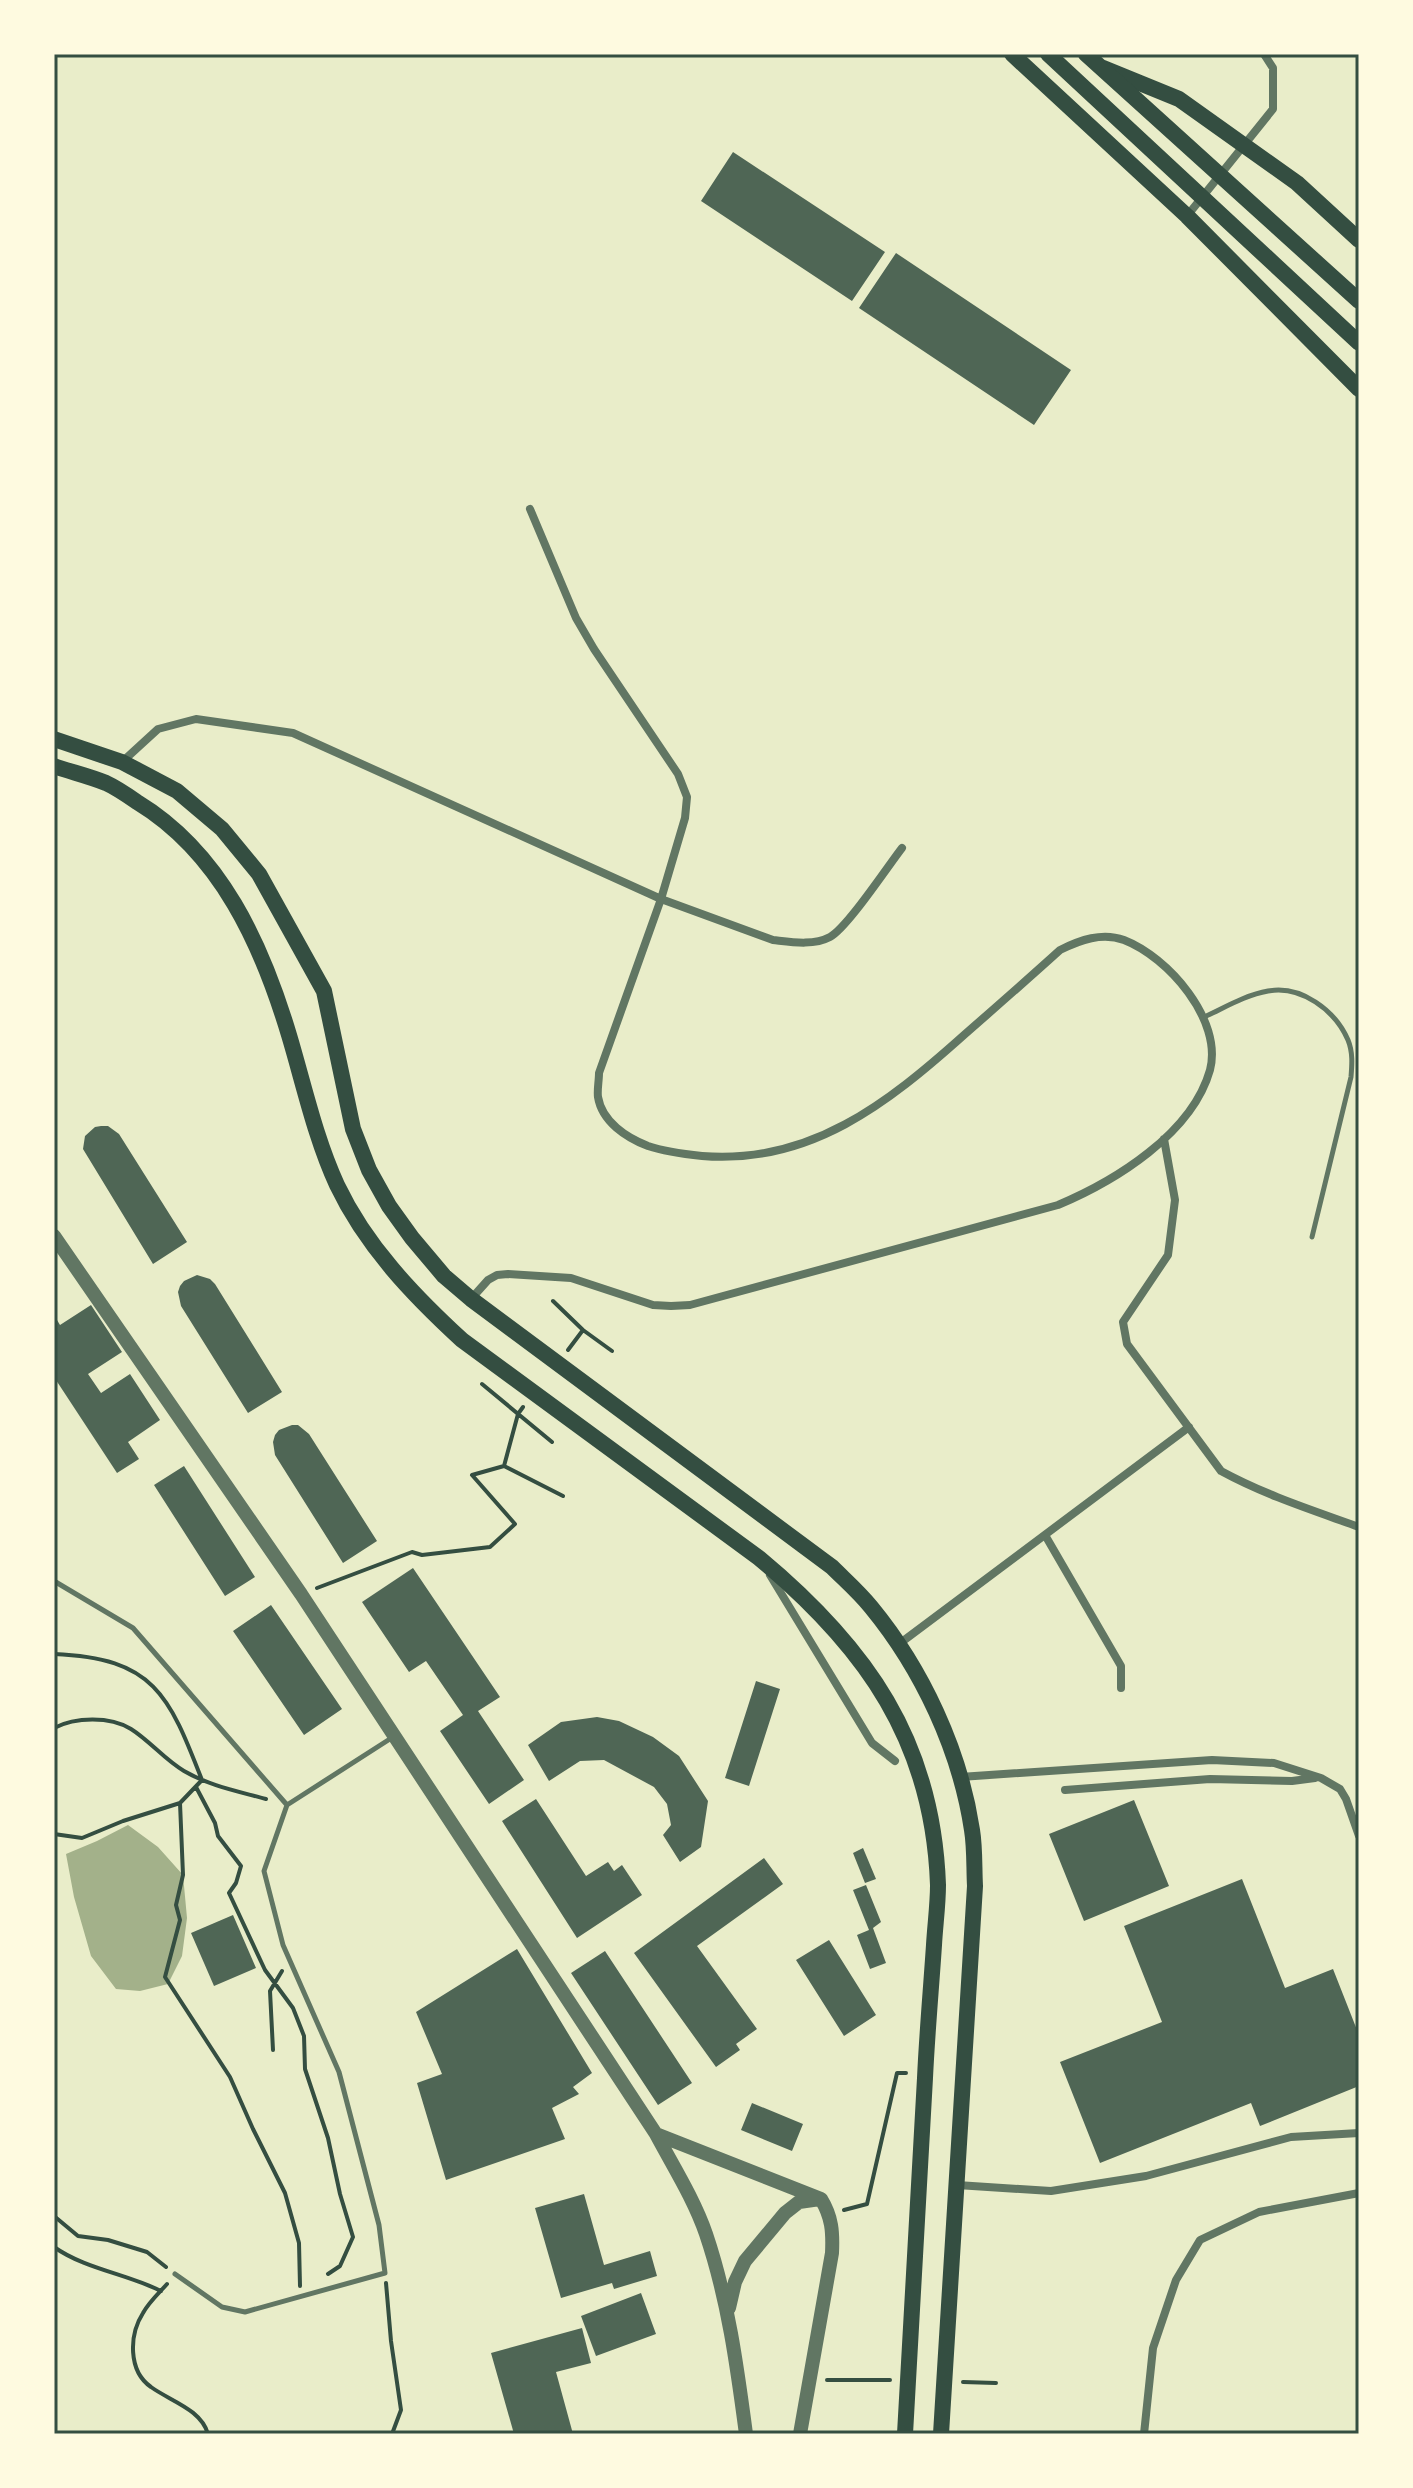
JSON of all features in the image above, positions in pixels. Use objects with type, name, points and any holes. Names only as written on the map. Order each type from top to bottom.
[{"type":"main road","points":[[1012,54],[1187,216],[1359,389]]},
{"type":"main road","points":[[1048,54],[1359,343]]},
{"type":"main road","points":[[1086,54],[1359,301]]},
{"type":"main road","points":[[1099,66],[1179,99],[1297,183],[1359,240]]},
{"type":"main road","points":[[54,739],[122,762],[177,791],[222,829],[259,874],[324,991],[353,1129],[369,1170],[389,1206],[444,1276],[832,1567],[870,1605],[899,1644],[921,1682],[943,1729],[959,1777],[972,1831],[975,1886],[941,2434]]},
{"type":"main road","points":[[54,766],[108,784],[157,813],[199,854],[230,895],[254,938],[273,983],[318,1138],[337,1185],[367,1236],[422,1303],[462,1340],[759,1558],[801,1593],[838,1631],[893,1711],[914,1755],[927,1799],[935,1844],[938,1888],[905,2434]]},
{"type":"street","points":[[1187,216],[1273,109],[1273,68],[1264,54]]},
{"type":"street","points":[[471,1299],[488,1280],[508,1274],[571,1278],[653,1305],[690,1305],[1058,1205],[1108,1180],[1164,1139],[1201,1092],[1210,1067],[1210,1041],[1204,1017],[1188,991],[1146,952],[1123,940],[1101,937],[1079,941],[1060,950],[919,1076],[839,1129],[800,1146],[756,1155],[717,1157],[666,1152],[631,1139],[609,1120],[598,1099],[599,1073],[661,899],[685,818],[687,797],[678,774],[576,618],[530,509]]},
{"type":"street","points":[[122,762],[158,729],[196,719],[293,733],[661,899],[773,940],[816,942],[832,937],[902,848]]},
{"type":"street","points":[[1164,1139],[1175,1200],[1168,1255],[1123,1322],[1127,1344],[1221,1471],[1286,1501],[1359,1527]]},
{"type":"street","points":[[54,1236],[301,1594],[656,2134],[705,2231],[728,2311],[746,2434]]},
{"type":"street","points":[[899,1644],[1189,1427]]},
{"type":"street","points":[[1045,1535],[1121,1666],[1121,1688]]},
{"type":"street","points":[[759,1558],[872,1743],[895,1761]]},
{"type":"street","points":[[959,1777],[1212,1760],[1274,1763],[1321,1778],[1340,1789],[1359,1836]]},
{"type":"street","points":[[1065,1790],[1210,1779],[1292,1781],[1321,1778]]},
{"type":"street","points":[[956,2185],[1051,2191],[1146,2176],[1291,2137],[1359,2133]]},
{"type":"street","points":[[656,2134],[821,2199],[830,2214],[832,2253],[800,2434]]},
{"type":"street","points":[[1144,2434],[1153,2348],[1176,2280],[1200,2240],[1259,2212],[1359,2193]]},
{"type":"street","points":[[728,2311],[735,2282],[745,2261],[785,2213],[799,2202],[821,2199]]},
{"type":"lane","points":[[1204,1017],[1251,995],[1270,990],[1289,990],[1326,1009],[1349,1042],[1351,1077],[1312,1237]]},
{"type":"lane","points":[[54,1581],[133,1628],[287,1805]]},
{"type":"lane","points":[[175,2274],[222,2307],[245,2312],[385,2273],[379,2225],[339,2072],[283,1945],[264,1871],[287,1805],[394,1736]]},
{"type":"path","points":[[553,1301],[583,1330],[612,1351]]},
{"type":"path","points":[[482,1384],[552,1442]]},
{"type":"path","points":[[504,1466],[518,1414]]},
{"type":"path","points":[[301,1594],[412,1552],[422,1555],[490,1547],[515,1524],[472,1475],[504,1466],[563,1496]]},
{"type":"path","points":[[54,1654],[84,1655],[118,1665],[148,1679],[171,1707],[202,1780]]},
{"type":"path","points":[[54,1728],[66,1722],[99,1720],[130,1728],[182,1770],[202,1780],[219,1788],[287,1805]]},
{"type":"path","points":[[54,1834],[82,1838],[180,1803],[202,1780]]},
{"type":"path","points":[[196,1787],[215,1823],[218,1836],[241,1866],[229,1893],[274,1984],[293,2008],[304,2036],[305,2069],[328,2138],[353,2237],[340,2266],[300,2297]]},
{"type":"path","points":[[180,1803],[183,1875],[176,1905],[180,1920],[165,1977],[230,2077],[285,2193],[299,2243],[300,2297]]},
{"type":"path","points":[[273,2050],[270,1991],[289,1958]]},
{"type":"path","points":[[830,2214],[867,2204],[897,2073],[925,2073]]},
{"type":"path","points":[[54,2216],[78,2236],[108,2240],[147,2252],[175,2274],[144,2311],[135,2334],[133,2354],[137,2370],[147,2384],[193,2414],[204,2424],[208,2434]]},
{"type":"path","points":[[54,2247],[161,2291]]},
{"type":"path","points":[[385,2273],[401,2410],[392,2434]]},
{"type":"shaded area","points":[[128,1825],[158,1847],[183,1875],[187,1918],[182,1956],[168,1984],[140,1991],[116,1989],[91,1956],[74,1897],[66,1854]]},
{"type":"building","points":[[733,152],[885,252],[852,301],[701,201]]},
{"type":"building","points":[[896,253],[1071,370],[1034,425],[859,308]]},
{"type":"building","points":[[108,1126],[119,1134],[187,1242],[153,1264],[83,1149],[85,1136],[95,1127]]},
{"type":"building","points":[[197,1275],[215,1284],[282,1392],[248,1413],[181,1306],[180,1286]]},
{"type":"building","points":[[91,1305],[122,1352],[88,1374],[101,1393],[130,1374],[160,1420],[128,1442],[139,1459],[117,1473],[54,1377],[54,1315],[60,1325]]},
{"type":"building","points":[[298,1425],[309,1434],[377,1541],[343,1563],[275,1455],[275,1435]]},
{"type":"building","points":[[184,1466],[255,1577],[225,1596],[154,1485]]},
{"type":"building","points":[[413,1568],[500,1697],[478,1711],[524,1780],[489,1804],[440,1731],[463,1715],[426,1661],[409,1672],[362,1602]]},
{"type":"building","points":[[271,1605],[342,1709],[304,1735],[233,1631]]},
{"type":"building","points":[[756,1681],[780,1689],[749,1786],[725,1778]]},
{"type":"building","points":[[597,1717],[619,1721],[653,1737],[679,1756],[708,1801],[701,1847],[680,1862],[663,1835],[671,1825],[667,1804],[654,1787],[604,1760],[580,1761],[549,1781],[528,1745],[561,1722]]},
{"type":"building","points":[[536,1799],[586,1876],[608,1862],[614,1871],[622,1865],[642,1895],[577,1938],[502,1821]]},
{"type":"building","points":[[1134,1800],[1169,1886],[1084,1921],[1049,1834]]},
{"type":"building","points":[[863,1848],[876,1879],[865,1883],[853,1853]]},
{"type":"building","points":[[764,1858],[783,1884],[697,1946],[757,2029],[736,2044],[740,2050],[716,2067],[634,1953]]},
{"type":"building","points":[[1242,1879],[1285,1988],[1333,1969],[1359,2035],[1359,2086],[1260,2126],[1251,2103],[1100,2163],[1060,2062],[1162,2022],[1124,1926]]},
{"type":"building","points":[[866,1885],[881,1922],[873,1928],[886,1963],[870,1969],[857,1935],[869,1930],[853,1890]]},
{"type":"building","points":[[233,1915],[256,1968],[214,1986],[191,1933]]},
{"type":"building","points":[[829,1940],[876,2015],[844,2036],[796,1960]]},
{"type":"building","points":[[517,1949],[592,2073],[573,2087],[579,2094],[552,2108],[565,2139],[446,2180],[417,2083],[442,2074],[416,2012]]},
{"type":"building","points":[[605,1951],[692,2083],[658,2105],[571,1973]]},
{"type":"building","points":[[752,2103],[803,2124],[792,2151],[741,2130]]},
{"type":"building","points":[[584,2194],[604,2265],[650,2251],[657,2276],[614,2289],[612,2283],[561,2298],[535,2208]]},
{"type":"building","points":[[641,2293],[656,2334],[596,2356],[581,2316]]},
{"type":"building","points":[[582,2328],[591,2363],[556,2372],[573,2434],[514,2434],[491,2353]]}]
